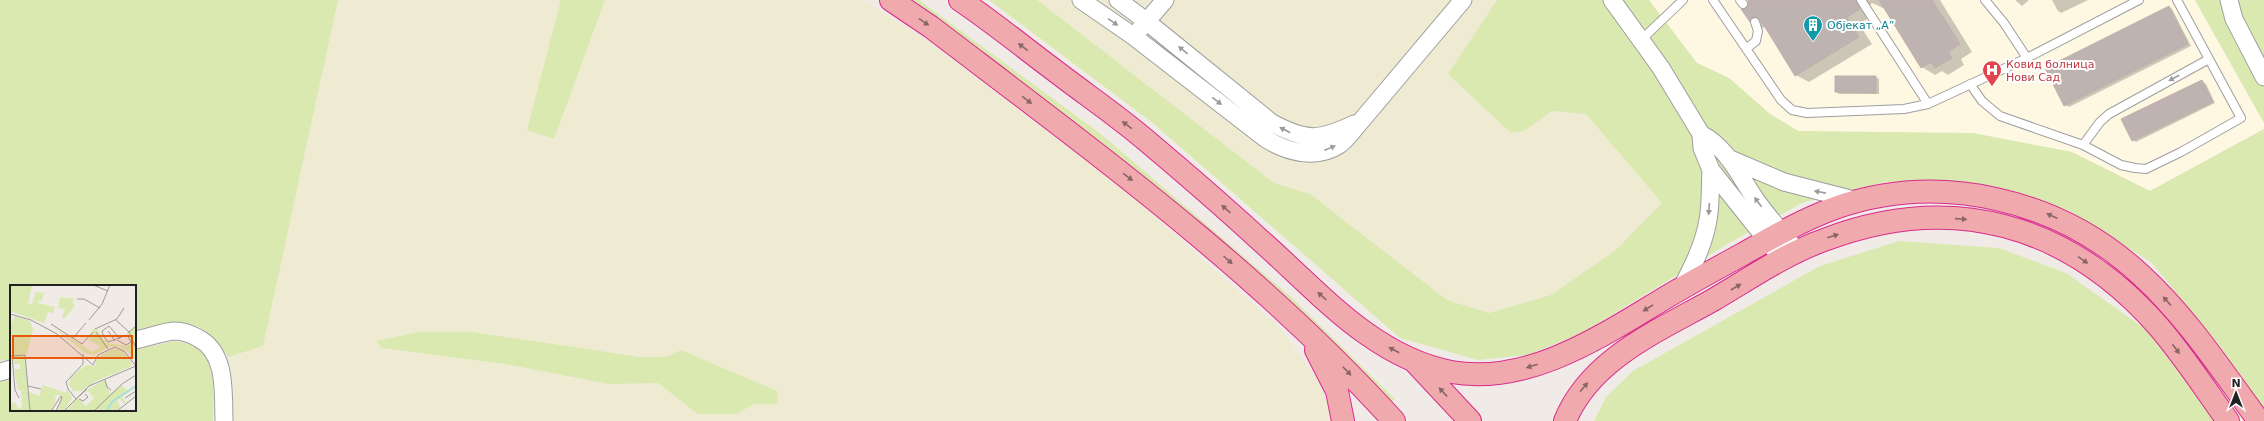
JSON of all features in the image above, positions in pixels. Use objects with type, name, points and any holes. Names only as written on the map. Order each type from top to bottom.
[{"type":"highway","points":[[891,0],[931,27],[1136,182],[1224,256],[1299,324],[1394,421]]},
{"type":"highway","points":[[960,0],[1144,139],[1260,240],[1351,323],[1375,340],[1414,361],[1452,372],[1469,374],[1516,370],[1537,364],[1577,347],[1774,236],[1819,214],[1858,201],[1908,193],[1968,193],[2029,207],[2068,224],[2114,252],[2156,289],[2195,335],[2259,421]]},
{"type":"highway","points":[[1565,421],[1579,394],[1594,376],[1608,364],[1658,330],[1790,256],[1824,240],[1874,225],[1939,217],[1990,222],[2010,227],[2044,239],[2093,266],[2132,299],[2174,347],[2228,421]]},
{"type":"highway","points":[[1299,324],[1335,386],[1343,421]]},
{"type":"highway","points":[[1414,361],[1470,421]]},
{"type":"street","points":[[1081,0],[1134,36],[1277,146],[1300,153],[1325,151],[1339,145],[1362,121],[1463,0]]},
{"type":"street","points":[[1118,0],[1272,123],[1295,135],[1313,138],[1336,133],[1362,121]]},
{"type":"street","points":[[1134,36],[1165,0]]},
{"type":"street","points":[[1612,0],[1641,40],[1701,134],[1702,148],[1711,170],[1774,236],[1790,256]]},
{"type":"street","points":[[2229,0],[2234,19],[2264,77]]},
{"type":"street","points":[[1701,134],[1711,139],[1728,158],[1774,236]]},
{"type":"street","points":[[1728,158],[1784,182],[1858,201]]},
{"type":"street","points":[[1682,287],[1696,260],[1705,233],[1708,219],[1711,170]]},
{"type":"street","points":[[136,340],[174,331],[192,335],[206,342],[218,360],[222,375],[224,421]]},
{"type":"street","points":[[0,372],[10,369]]},
{"type":"lane","points":[[1641,40],[1683,0]]},
{"type":"lane","points":[[1714,0],[1782,100],[1792,110],[1799,112],[1904,109],[1928,104],[2027,58],[2139,0]]},
{"type":"lane","points":[[1861,0],[1928,104]]},
{"type":"lane","points":[[1985,0],[2004,23],[2027,58]]},
{"type":"lane","points":[[1970,84],[1982,101],[2000,116],[2083,145],[2121,165],[2146,169],[2181,152],[2241,118],[2177,0]]},
{"type":"lane","points":[[1747,48],[1756,41],[1758,31],[1755,22]]},
{"type":"lane","points":[[2083,145],[2100,122],[2109,114],[2209,59]]},
{"type":"shaded area","points":[[338,0],[863,0],[921,36],[1129,193],[1281,329],[1319,381],[1333,421],[234,421],[232,370],[228,357],[263,346]]},
{"type":"shaded area","points":[[1037,0],[1497,0],[1448,74],[1524,131],[1552,111],[1586,114],[1662,203],[1616,250],[1551,295],[1489,313],[1447,300],[1310,194],[1274,183]]},
{"type":"shaded area","name":"Ковид болница Нови Сад","points":[[1649,0],[2195,0],[2264,123],[2264,129],[2150,191],[2072,152],[1849,132],[1798,131],[1770,114],[1729,78],[1697,63]]},
{"type":"green space","points":[[0,0],[338,0],[263,346],[228,357],[209,333],[188,324],[164,324],[136,330],[136,285],[10,285],[10,359],[0,361]]},
{"type":"green space","points":[[561,0],[605,0],[554,139],[527,130]]},
{"type":"green space","points":[[907,0],[919,0],[1101,134],[1291,297],[1395,399],[1389,403],[1286,301],[1097,139]]},
{"type":"green space","points":[[989,0],[1037,0],[1274,183],[1310,194],[1447,300],[1489,313],[1551,295],[1616,250],[1662,203],[1586,114],[1552,111],[1524,131],[1511,133],[1448,74],[1497,0],[1649,0],[1697,63],[1729,78],[1770,114],[1798,131],[1973,133],[2072,152],[2150,191],[2264,129],[2264,408],[2221,348],[2152,263],[2070,211],[1994,186],[1886,182],[1804,202],[1731,242],[1582,333],[1527,355],[1478,360],[1400,338],[1154,124]]},
{"type":"green space","points":[[2195,0],[2264,0],[2264,123]]},
{"type":"green space","points":[[1899,241],[1999,248],[2066,273],[2148,331],[2215,421],[1594,421],[1606,397],[1633,371],[1820,266]]},
{"type":"green space","points":[[419,332],[472,332],[640,357],[667,357],[681,350],[777,391],[778,404],[754,404],[736,414],[698,414],[658,383],[609,384],[505,364],[382,348],[376,341]]},
{"type":"green space","points":[[175,341],[191,345],[203,354],[208,362],[213,381],[213,421],[0,421],[0,381],[10,378],[10,411],[136,411],[136,350]]},
{"type":"building","name":"Објекат „А”","points":[[1748,0],[1856,0],[1860,9],[1847,17],[1859,37],[1795,76],[1760,19],[1754,17],[1750,22],[1741,9],[1748,6]]},
{"type":"building","points":[[1879,0],[1932,0],[1960,44],[1948,52],[1952,58],[1935,68],[1931,62],[1921,68]]},
{"type":"building","points":[[2169,6],[2188,44],[2064,106],[2045,68]]},
{"type":"building","points":[[1835,76],[1876,76],[1876,93],[1835,92]]},
{"type":"building","points":[[2202,80],[2213,102],[2132,141],[2121,119]]},
{"type":"place","name":"Објекат „А”","points":[[1813,42]]},
{"type":"place","name":"Ковид болница Нови Сад","points":[[1992,87]]}]
